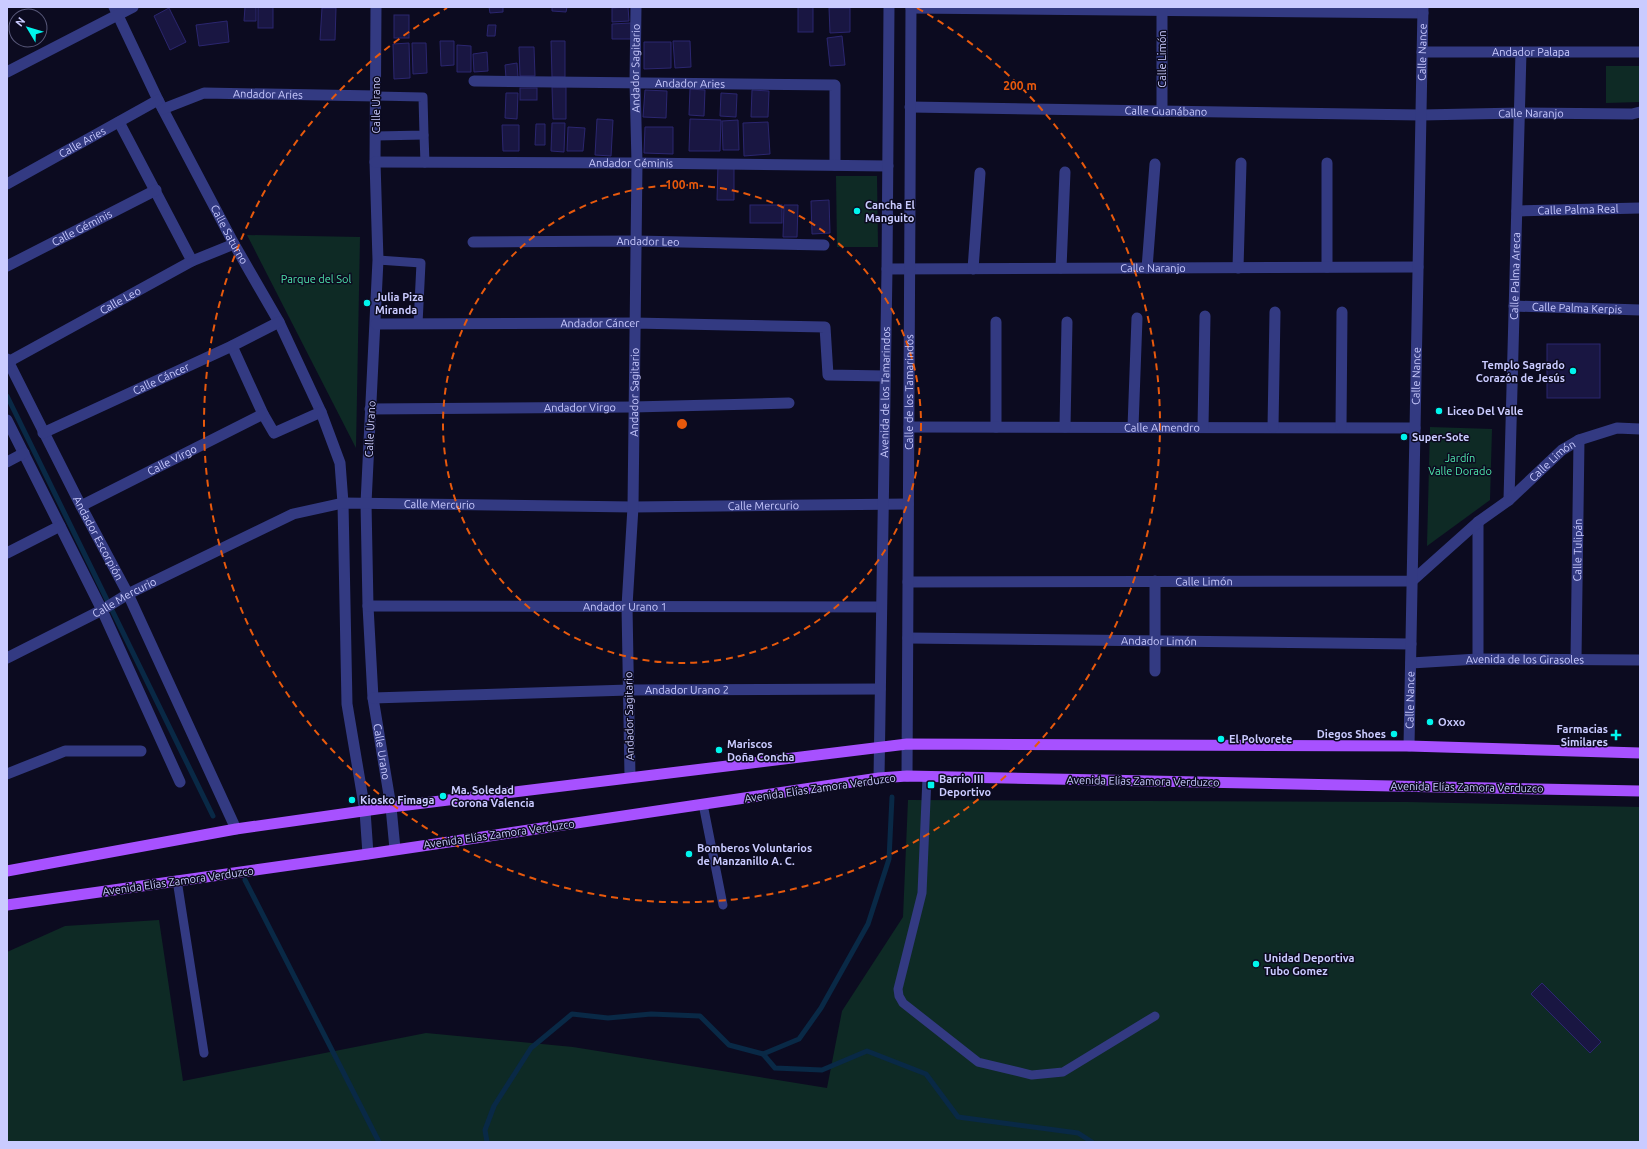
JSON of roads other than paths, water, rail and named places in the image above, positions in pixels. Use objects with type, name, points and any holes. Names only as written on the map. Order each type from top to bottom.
[{"type":"main road","points":[[7,871],[236,829],[392,807],[879,746],[907,744],[1409,746],[1640,753]]},
{"type":"main road","name":"Avenida Elías Zamora Verduzco","points":[[7,906],[879,778],[907,776],[1640,791]]},
{"type":"street","points":[[7,72],[116,11],[133,7]]},
{"type":"street","name":"Calle Urano","points":[[376,7],[375,162],[378,260],[366,503],[368,606],[373,698],[392,807],[395,849]]},
{"type":"street","name":"Andador Sagitario","points":[[630,777],[627,606],[633,507],[637,163],[635,82],[636,7]]},
{"type":"street","name":"Avenida de los Tamarindos","points":[[879,778],[882,505],[887,269],[889,7]]},
{"type":"street","points":[[911,8],[1423,10]]},
{"type":"street","name":"Calle de los Tamarindos","points":[[907,776],[911,8]]},
{"type":"street","name":"Calle Limón","points":[[1162,9],[1162,111]]},
{"type":"street","name":"Calle Nance","points":[[1409,746],[1423,10]]},
{"type":"street","name":"Calle Saturno","points":[[116,11],[161,104],[234,244],[279,322],[320,412],[340,463],[344,503]]},
{"type":"street","name":"Andador Palapa","points":[[1422,52],[1640,52]]},
{"type":"street","name":"Calle Palma Areca","points":[[1509,500],[1522,52]]},
{"type":"street","name":"Andador Aries","points":[[474,81],[835,85],[835,165]]},
{"type":"street","name":"Andador Aries","points":[[161,104],[204,93],[376,96]]},
{"type":"street","name":"Calle Aries","points":[[7,184],[119,122],[161,104]]},
{"type":"street","name":"Calle Guanábano","points":[[910,107],[1421,115]]},
{"type":"street","name":"Calle Naranjo","points":[[1421,115],[1520,113],[1632,114],[1640,112]]},
{"type":"street","points":[[119,122],[156,190],[192,262]]},
{"type":"street","name":"Andador Géminis","points":[[375,162],[888,166]]},
{"type":"street","points":[[1238,268],[1241,163]]},
{"type":"street","points":[[1327,163],[1327,267]]},
{"type":"street","points":[[1147,268],[1155,164]]},
{"type":"street","points":[[1061,268],[1065,172]]},
{"type":"street","points":[[973,268],[980,173]]},
{"type":"street","name":"Calle Géminis","points":[[7,266],[156,190]]},
{"type":"street","name":"Calle Palma Real","points":[[1517,211],[1640,208]]},
{"type":"street","name":"Andador Leo","points":[[473,242],[636,241],[824,245]]},
{"type":"street","name":"Calle Leo","points":[[8,360],[192,262],[234,244]]},
{"type":"street","name":"Calle Naranjo","points":[[887,269],[1418,267]]},
{"type":"street","name":"Calle Palma Kerpis","points":[[1514,306],[1640,310]]},
{"type":"street","points":[[1273,428],[1275,312]]},
{"type":"street","points":[[1341,428],[1342,312]]},
{"type":"street","points":[[1203,427],[1205,316]]},
{"type":"street","points":[[1133,427],[1137,318]]},
{"type":"street","name":"Calle Cáncer","points":[[43,433],[232,346],[279,322]]},
{"type":"street","name":"Andador Cáncer","points":[[376,324],[634,322],[825,327],[828,375],[885,376]]},
{"type":"street","points":[[996,322],[996,427]]},
{"type":"street","points":[[1065,427],[1067,322]]},
{"type":"street","points":[[232,346],[263,414],[274,433],[320,412]]},
{"type":"street","name":"Andador Escorpión","points":[[8,360],[43,433],[81,506],[236,829]]},
{"type":"street","name":"Andador Virgo","points":[[370,409],[633,407],[789,403]]},
{"type":"street","name":"Calle Virgo","points":[[81,506],[263,414]]},
{"type":"street","points":[[7,420],[102,610],[180,782]]},
{"type":"street","name":"Calle Almendro","points":[[909,427],[1415,428]]},
{"type":"street","name":"Calle Limón","points":[[908,582],[1412,581],[1478,522],[1509,500],[1562,450],[1579,440],[1616,428],[1640,429]]},
{"type":"street","name":"Calle Tulipán","points":[[1576,659],[1579,440]]},
{"type":"street","points":[[7,462],[24,454]]},
{"type":"street","points":[[344,503],[347,704],[365,811],[368,854]]},
{"type":"street","name":"Calle Mercurio","points":[[7,658],[102,610],[124,597],[292,514],[344,503],[633,507],[908,504]]},
{"type":"street","points":[[1478,522],[1478,659]]},
{"type":"street","points":[[7,552],[60,526]]},
{"type":"street","points":[[1155,581],[1155,671]]},
{"type":"street","name":"Andador Urano 1","points":[[368,606],[881,607]]},
{"type":"street","name":"Andador Limón","points":[[908,638],[1411,644]]},
{"type":"street","name":"Avenida de los Girasoles","points":[[1411,663],[1478,659],[1640,660]]},
{"type":"street","name":"Andador Urano 2","points":[[373,698],[629,690],[880,688]]},
{"type":"street","points":[[7,774],[65,750],[141,751]]},
{"type":"lane","points":[[376,96],[423,97],[425,163]]},
{"type":"lane","points":[[376,136],[424,135]]},
{"type":"lane","points":[[378,260],[421,263],[418,324]]},
{"type":"lane","points":[[927,777],[922,893],[898,989],[899,996],[903,1003],[978,1062],[1032,1075],[1063,1072],[1155,1016]]},
{"type":"lane","points":[[703,804],[723,905]]},
{"type":"lane","points":[[177,880],[204,1053]]},
{"type":"waterway","points":[[7,396],[213,816]]},
{"type":"waterway","points":[[487,1142],[485,1130],[494,1106],[531,1048],[572,1014],[608,1018],[651,1014],[700,1016],[729,1045],[763,1054],[799,1039],[821,1008],[868,924],[889,859],[892,797]]},
{"type":"waterway","points":[[245,880],[379,1142]]},
{"type":"waterway","points":[[763,1054],[775,1068],[822,1070],[867,1051],[926,1074],[958,1117],[1078,1133],[1092,1142]]},
{"type":"place","name":"Cancha El Manguito","points":[[857,211]]},
{"type":"place","name":"Julia Piza Miranda","points":[[367,303]]},
{"type":"place","name":"Templo Sagrado Corazón de Jesús","points":[[1573,371]]},
{"type":"place","name":"Liceo Del Valle","points":[[1439,411]]},
{"type":"place","name":"Super-Sote","points":[[1404,437]]},
{"type":"place","name":"Oxxo","points":[[1430,722]]},
{"type":"place","name":"Diegos Shoes","points":[[1394,734]]},
{"type":"place","name":"Farmacias Similares","points":[[1616,735]]},
{"type":"place","name":"El Polvorete","points":[[1221,739]]},
{"type":"place","name":"Mariscos Doña Concha","points":[[719,750]]},
{"type":"place","name":"Barrio III Deportivo","points":[[931,785]]},
{"type":"place","name":"Ma. Soledad Corona Valencia","points":[[443,796]]},
{"type":"place","name":"Kiosko Fimaga","points":[[352,800]]},
{"type":"place","name":"Bomberos Voluntarios de Manzanillo A. C.","points":[[689,854]]},
{"type":"place","name":"Unidad Deportiva Tubo Gomez","points":[[1256,964]]},
{"type":"park label","name":"Parque del Sol","points":[[316,279]]},
{"type":"park label","name":"Jardín Valle Dorado","points":[[1460,464]]}]
